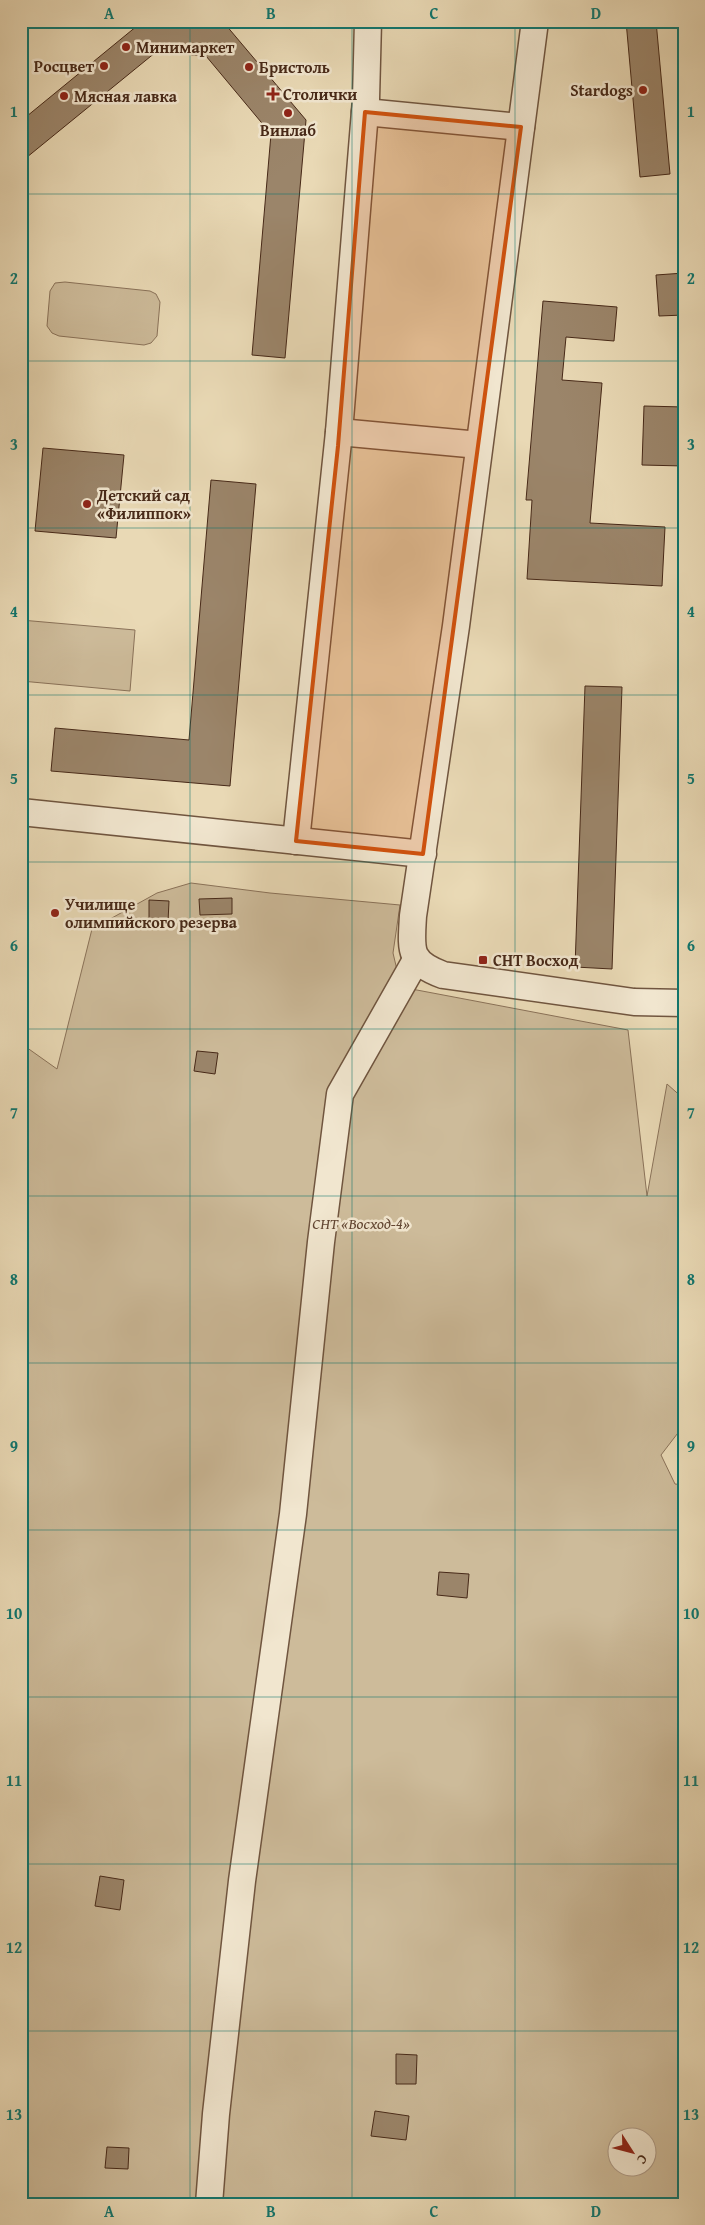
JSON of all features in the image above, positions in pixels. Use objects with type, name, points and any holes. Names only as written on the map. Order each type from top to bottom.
[{"type":"street","points":[[296,841],[339,432],[365,112],[368,21]]},
{"type":"street","points":[[535,21],[413,925],[412,944],[416,960],[429,969],[443,975],[634,1002],[684,1003]]},
{"type":"street","points":[[365,112],[521,127]]},
{"type":"street","points":[[339,432],[479,445]]},
{"type":"street","points":[[21,812],[423,854]]},
{"type":"street","points":[[209,2204],[217,2104],[242,1881],[293,1514],[321,1242],[340,1094],[416,960]]},
{"type":"highlighted area","points":[[365,112],[521,127],[423,854],[296,841],[338,446]]},
{"type":"green space","points":[[65,282],[150,291],[156,294],[160,302],[157,336],[151,343],[144,345],[59,336],[52,333],[47,326],[50,291],[55,283]]},
{"type":"green space","points":[[21,620],[135,630],[130,691],[21,681]]},
{"type":"green space","name":"СНТ «Восход-4»","points":[[191,883],[270,893],[400,905],[393,953],[401,987],[628,1030],[647,1196],[667,1084],[684,1099],[684,1425],[661,1455],[675,1484],[684,1485],[684,2204],[21,2204],[21,1046],[26,1047],[57,1069],[92,929],[157,893]]},
{"type":"building","points":[[143,21],[191,21],[225,24],[306,120],[285,358],[252,355],[271,134],[206,56],[156,52],[21,162],[21,121]]},
{"type":"building","points":[[626,21],[656,21],[670,174],[640,177]]},
{"type":"building","points":[[684,273],[684,315],[659,316],[656,275]]},
{"type":"building","points":[[543,301],[617,307],[614,341],[566,337],[562,380],[602,383],[590,523],[665,527],[662,586],[527,579],[532,500],[526,500]]},
{"type":"building","points":[[644,406],[684,407],[684,466],[642,465]]},
{"type":"building","points":[[43,448],[124,455],[116,538],[35,531]]},
{"type":"building","points":[[211,480],[256,484],[230,786],[51,771],[55,728],[189,740]]},
{"type":"building","points":[[585,686],[622,687],[612,969],[575,967]]},
{"type":"building","points":[[232,898],[232,914],[200,915],[199,899]]},
{"type":"building","points":[[149,900],[169,901],[168,922],[149,922]]},
{"type":"building","points":[[197,1051],[218,1053],[215,1074],[194,1071]]},
{"type":"building","points":[[439,1572],[469,1574],[467,1598],[437,1595]]},
{"type":"building","points":[[100,1876],[124,1880],[120,1910],[95,1906]]},
{"type":"building","points":[[396,2054],[417,2055],[416,2084],[396,2084]]},
{"type":"building","points":[[375,2111],[409,2116],[406,2140],[371,2136]]},
{"type":"building","points":[[107,2147],[129,2148],[128,2169],[105,2168]]},
{"type":"place","name":"Минимаркет","points":[[126,47]]},
{"type":"place","name":"Росцвет","points":[[104,66]]},
{"type":"place","name":"Бристоль","points":[[249,67]]},
{"type":"place","name":"Stardogs","points":[[643,90]]},
{"type":"place","name":"Столички","points":[[273,94]]},
{"type":"place","name":"Мясная лавка","points":[[64,96]]},
{"type":"place","name":"Винлаб","points":[[288,113]]},
{"type":"place","name":"Детский сад «Филиппок»","points":[[87,504]]},
{"type":"place","name":"Училище олимпийского резерва","points":[[55,913]]},
{"type":"place","name":"СНТ Восход","points":[[483,960]]}]
